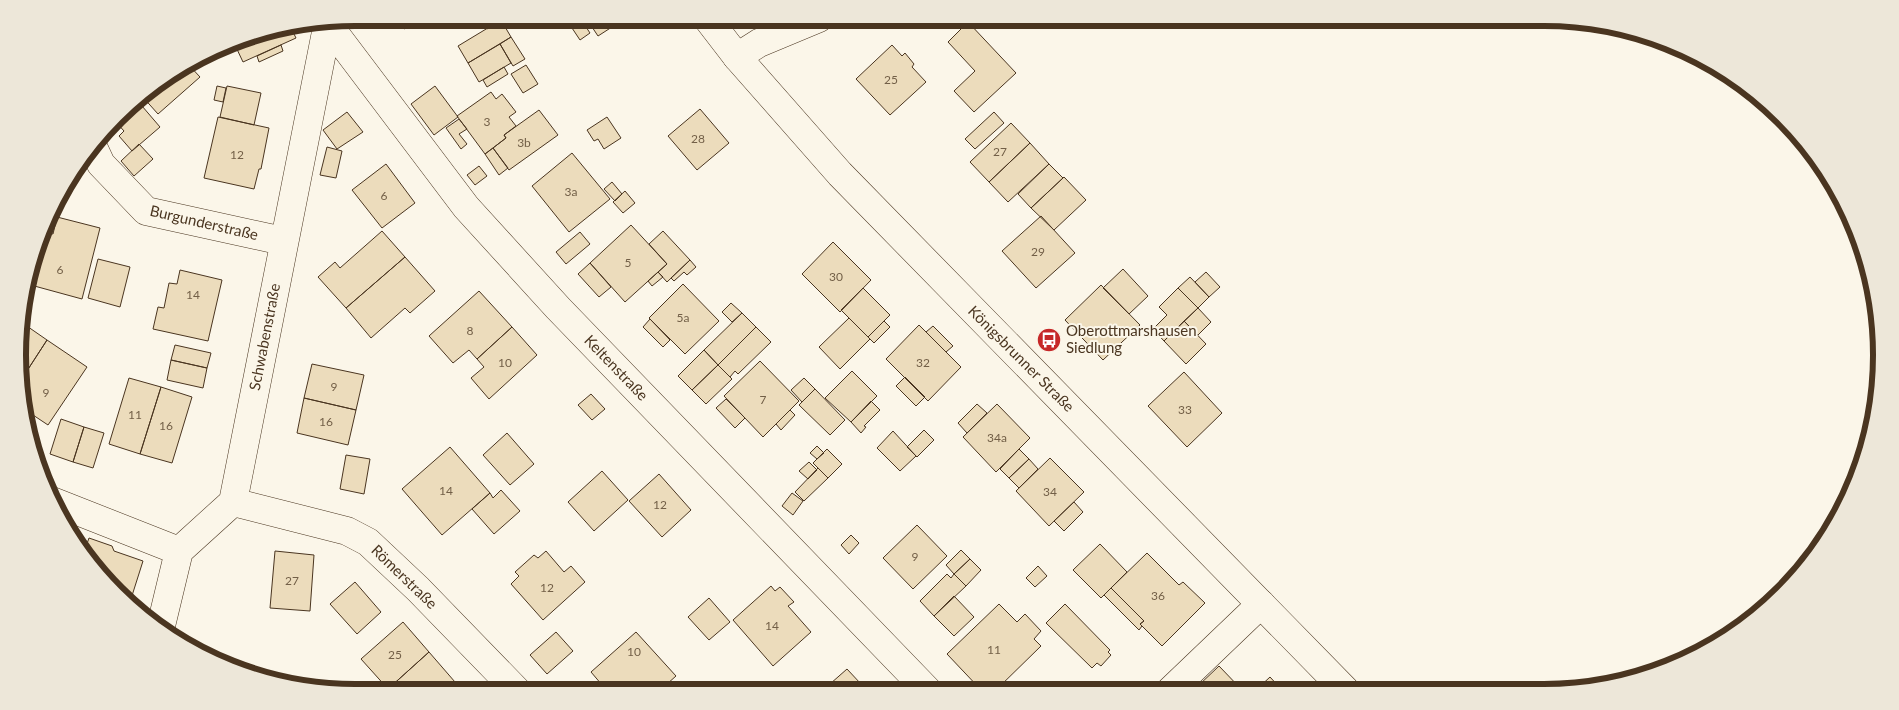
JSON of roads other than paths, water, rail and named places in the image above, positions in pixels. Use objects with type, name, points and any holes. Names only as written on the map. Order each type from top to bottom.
[{"type":"street","name":"Königsbrunner Straße","points":[[713,26],[737,57],[840,174],[1339,684]]},
{"type":"street","points":[[737,57],[759,44],[801,26]]},
{"type":"street","name":"Keltenstraße","points":[[331,27],[466,207],[558,308],[921,684]]},
{"type":"street","name":"Schwabenstraße","points":[[232,502],[326,28]]},
{"type":"street","name":"Burgunderstraße","points":[[96,153],[101,164],[146,211],[283,241]]},
{"type":"street","points":[[162,621],[179,551],[232,502]]},
{"type":"street","name":"Römerstraße","points":[[232,502],[347,531],[368,542],[418,589],[510,684]]},
{"type":"street","points":[[63,505],[179,551]]},
{"type":"street","points":[[1177,684],[1261,604]]},
{"type":"place","name":"Oberottmarshausen Siedlung","points":[[1049,340]]}]
